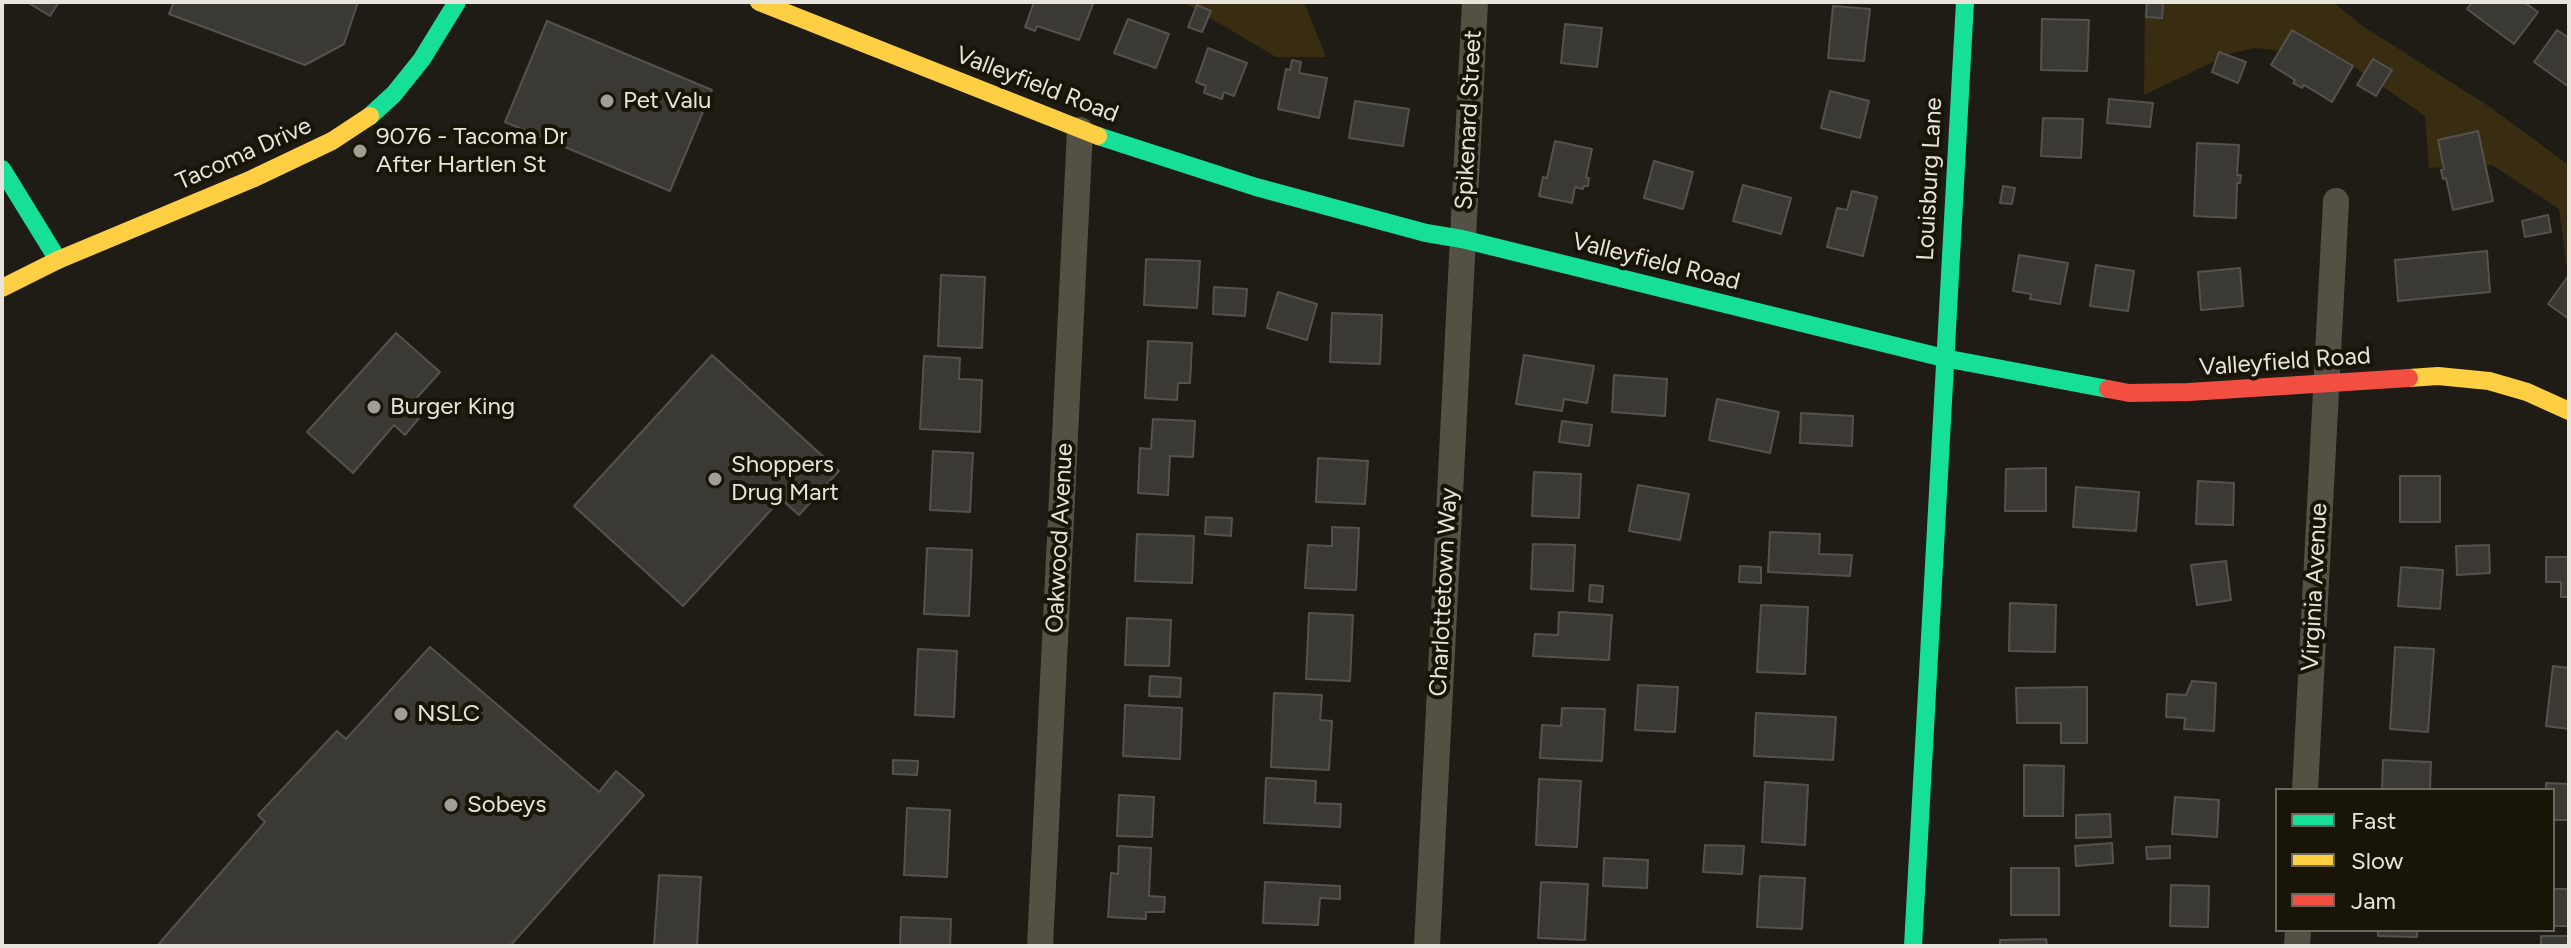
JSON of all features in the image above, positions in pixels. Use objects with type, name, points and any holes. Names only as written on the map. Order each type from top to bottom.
[{"type":"street","name":"Tacoma Drive","points":[[2,288],[58,260],[252,179],[332,141],[368,118],[394,94],[422,59],[457,2]]},
{"type":"street","name":"Valleyfield Road","points":[[759,2],[1080,130],[1256,187],[1426,233],[1462,239],[1944,358],[2129,393],[2438,376],[2489,381],[2527,392],[2569,411]]},
{"type":"street","name":"Spikenard Street","points":[[1462,239],[1475,2]]},
{"type":"street","name":"Louisburg Lane","points":[[1944,358],[1965,2]]},
{"type":"street","name":"Oakwood Avenue","points":[[1040,946],[1080,130]]},
{"type":"street","points":[[2,169],[58,260]]},
{"type":"street","name":"Virginia Avenue","points":[[2305,788],[2336,201]]},
{"type":"street","name":"Charlottetown Way","points":[[1427,946],[1462,239]]},
{"type":"street","points":[[1913,946],[1944,358]]},
{"type":"shaded area","points":[[1183,2],[1304,2],[1326,57],[1276,57]]},
{"type":"shaded area","points":[[2145,2],[2333,2],[2364,27],[2487,105],[2569,165],[2569,284],[2559,209],[2492,165],[2429,168],[2425,116],[2340,57],[2255,48],[2232,53],[2144,95]]},
{"type":"building","points":[[27,2],[59,2],[50,16]]},
{"type":"building","points":[[174,2],[358,2],[344,44],[305,65],[169,14]]},
{"type":"building","points":[[1034,2],[1093,4],[1079,40],[1037,26],[1035,31],[1025,27]]},
{"type":"building","points":[[2472,2],[2524,2],[2538,12],[2514,44],[2467,9]]},
{"type":"building","points":[[2147,3],[2163,3],[2162,18],[2146,17]]},
{"type":"building","points":[[1197,5],[1211,11],[1202,32],[1188,27]]},
{"type":"building","points":[[1833,6],[1870,9],[1864,61],[1828,58]]},
{"type":"building","points":[[1128,19],[1169,34],[1156,68],[1114,53]]},
{"type":"building","points":[[2042,19],[2089,20],[2087,71],[2041,70]]},
{"type":"building","points":[[547,21],[712,90],[670,191],[505,122]]},
{"type":"building","points":[[1565,24],[1602,28],[1597,67],[1561,63]]},
{"type":"building","points":[[2292,30],[2353,66],[2332,102],[2304,85],[2302,88],[2293,83],[2295,80],[2271,65]]},
{"type":"building","points":[[2557,30],[2569,38],[2569,87],[2534,62]]},
{"type":"building","points":[[1208,48],[1247,63],[1234,96],[1224,92],[1222,99],[1204,93],[1206,86],[1196,82]]},
{"type":"building","points":[[2219,52],[2246,62],[2238,83],[2212,72]]},
{"type":"building","points":[[2373,59],[2392,70],[2376,96],[2357,85]]},
{"type":"building","points":[[1292,60],[1301,62],[1299,73],[1327,78],[1319,118],[1278,109],[1286,69],[1290,70]]},
{"type":"building","points":[[1830,91],[1869,101],[1860,138],[1821,128]]},
{"type":"building","points":[[2109,99],[2153,103],[2150,127],[2107,123]]},
{"type":"building","points":[[1355,101],[1409,109],[1403,146],[1349,138]]},
{"type":"building","points":[[2043,118],[2083,119],[2081,158],[2041,156]]},
{"type":"building","points":[[2478,131],[2493,201],[2453,210],[2446,178],[2443,179],[2441,170],[2444,169],[2438,140]]},
{"type":"building","points":[[1555,141],[1592,149],[1586,177],[1589,178],[1588,186],[1583,189],[1575,187],[1572,203],[1539,196],[1543,177],[1547,178]]},
{"type":"building","points":[[2197,143],[2239,145],[2237,175],[2241,175],[2240,183],[2237,183],[2236,218],[2194,216]]},
{"type":"building","points":[[1654,161],[1693,172],[1683,209],[1644,198]]},
{"type":"building","points":[[1743,185],[1791,198],[1781,234],[1733,221]]},
{"type":"building","points":[[2003,186],[2015,188],[2012,204],[2000,203]]},
{"type":"building","points":[[1852,191],[1877,197],[1863,256],[1827,247],[1837,208],[1847,210]]},
{"type":"building","points":[[2548,215],[2551,232],[2525,237],[2522,221]]},
{"type":"building","points":[[2487,251],[2490,292],[2398,301],[2395,260]]},
{"type":"building","points":[[2019,255],[2068,263],[2060,304],[2030,299],[2031,294],[2013,291]]},
{"type":"building","points":[[1146,259],[1200,261],[1197,308],[1144,305]]},
{"type":"building","points":[[2096,265],[2134,271],[2128,311],[2090,306]]},
{"type":"building","points":[[2240,268],[2243,306],[2201,310],[2198,272]]},
{"type":"building","points":[[941,275],[985,277],[982,348],[938,346]]},
{"type":"building","points":[[2569,275],[2569,319],[2548,304]]},
{"type":"building","points":[[1214,287],[1247,289],[1245,316],[1213,314]]},
{"type":"building","points":[[1278,292],[1317,304],[1307,340],[1267,328]]},
{"type":"building","points":[[1332,313],[1382,315],[1380,364],[1330,362]]},
{"type":"building","name":"Burger King","points":[[396,333],[440,372],[413,402],[424,412],[405,435],[394,425],[353,473],[307,432]]},
{"type":"building","points":[[1148,341],[1192,343],[1190,383],[1178,383],[1177,400],[1145,398]]},
{"type":"building","name":"Shoppers Drug Mart","points":[[712,355],[839,471],[799,515],[781,499],[683,606],[574,506]]},
{"type":"building","points":[[1524,355],[1594,366],[1587,403],[1564,399],[1562,411],[1516,404]]},
{"type":"building","points":[[924,356],[960,358],[959,379],[982,380],[980,432],[920,429]]},
{"type":"building","points":[[1614,375],[1667,379],[1665,416],[1612,412]]},
{"type":"building","points":[[1717,399],[1779,412],[1770,453],[1709,440]]},
{"type":"building","points":[[1801,413],[1853,416],[1852,446],[1800,443]]},
{"type":"building","points":[[1153,419],[1195,421],[1193,457],[1170,456],[1168,495],[1138,493],[1140,448],[1151,449]]},
{"type":"building","points":[[1562,421],[1592,425],[1589,446],[1559,442]]},
{"type":"building","points":[[933,451],[973,453],[970,512],[930,510]]},
{"type":"building","points":[[1318,458],[1368,461],[1365,504],[1316,502]]},
{"type":"building","points":[[2046,468],[2046,511],[2005,511],[2006,469]]},
{"type":"building","points":[[1534,472],[1581,474],[1579,518],[1532,516]]},
{"type":"building","points":[[2400,476],[2440,476],[2440,522],[2400,522]]},
{"type":"building","points":[[2198,481],[2234,483],[2233,525],[2196,524]]},
{"type":"building","points":[[1638,485],[1689,494],[1680,540],[1629,531]]},
{"type":"building","points":[[2076,487],[2139,492],[2136,531],[2073,527]]},
{"type":"building","points":[[1206,517],[1232,518],[1231,536],[1205,534]]},
{"type":"building","points":[[1332,527],[1359,528],[1356,590],[1305,588],[1308,545],[1332,546]]},
{"type":"building","points":[[1770,532],[1820,534],[1819,554],[1852,555],[1850,576],[1768,572]]},
{"type":"building","points":[[1137,534],[1194,536],[1192,583],[1135,581]]},
{"type":"building","points":[[1533,544],[1575,545],[1573,591],[1531,589]]},
{"type":"building","points":[[2489,545],[2490,573],[2457,575],[2456,546]]},
{"type":"building","points":[[927,548],[972,550],[969,616],[924,614]]},
{"type":"building","points":[[2546,557],[2569,557],[2569,597],[2561,597],[2561,582],[2546,582]]},
{"type":"building","points":[[2226,561],[2231,600],[2197,605],[2191,565]]},
{"type":"building","points":[[1740,566],[1761,567],[1761,583],[1739,582]]},
{"type":"building","points":[[2401,567],[2443,570],[2440,609],[2398,606]]},
{"type":"building","points":[[1590,585],[1603,586],[1602,602],[1589,601]]},
{"type":"building","points":[[2010,603],[2056,605],[2055,652],[2009,651]]},
{"type":"building","points":[[1761,605],[1808,607],[1805,674],[1757,672]]},
{"type":"building","points":[[1559,612],[1612,615],[1609,660],[1533,656],[1535,634],[1558,635]]},
{"type":"building","points":[[1309,613],[1353,615],[1350,681],[1306,679]]},
{"type":"building","points":[[1127,618],[1171,620],[1169,666],[1125,665]]},
{"type":"building","name":"Sobeys","points":[[430,647],[599,792],[616,771],[644,795],[510,946],[157,946],[265,822],[258,815],[337,731],[346,739]]},
{"type":"building","points":[[2395,647],[2434,649],[2428,732],[2390,729]]},
{"type":"building","points":[[918,649],[957,651],[954,717],[915,715]]},
{"type":"building","points":[[2553,666],[2569,668],[2569,729],[2546,726]]},
{"type":"building","points":[[1150,676],[1181,678],[1180,697],[1149,696]]},
{"type":"building","points":[[2192,681],[2216,683],[2214,731],[2184,729],[2185,718],[2166,717],[2167,694],[2186,695]]},
{"type":"building","points":[[1638,685],[1678,687],[1675,732],[1635,730]]},
{"type":"building","points":[[2087,687],[2087,743],[2061,743],[2061,723],[2017,723],[2016,688]]},
{"type":"building","points":[[1274,693],[1322,695],[1320,720],[1332,721],[1329,770],[1271,767]]},
{"type":"building","points":[[1125,705],[1182,708],[1180,759],[1123,756]]},
{"type":"building","points":[[1562,708],[1605,709],[1602,761],[1540,758],[1542,725],[1561,726]]},
{"type":"building","points":[[1756,713],[1836,717],[1833,760],[1754,756]]},
{"type":"building","points":[[893,760],[918,761],[917,775],[893,774]]},
{"type":"building","points":[[2383,760],[2431,762],[2430,788],[2382,788]]},
{"type":"building","points":[[2024,765],[2064,766],[2063,816],[2024,816]]},
{"type":"building","points":[[1266,778],[1316,781],[1315,803],[1341,804],[1340,827],[1264,823]]},
{"type":"building","points":[[1539,779],[1581,781],[1577,847],[1536,845]]},
{"type":"building","points":[[1765,782],[1808,785],[1805,845],[1762,842]]},
{"type":"building","points":[[2546,783],[2569,784],[2569,820],[2555,820],[2555,788],[2546,788]]},
{"type":"building","points":[[1119,795],[1154,797],[1152,837],[1117,836]]},
{"type":"building","points":[[2175,797],[2219,800],[2217,837],[2172,834]]},
{"type":"building","points":[[907,808],[950,810],[947,877],[904,875]]},
{"type":"building","points":[[2110,814],[2111,837],[2076,838],[2076,815]]},
{"type":"building","points":[[2112,843],[2113,863],[2076,866],[2075,846]]},
{"type":"building","points":[[1705,845],[1744,846],[1742,874],[1703,872]]},
{"type":"building","points":[[1119,846],[1151,848],[1149,896],[1165,897],[1164,912],[1146,912],[1146,919],[1108,917],[1111,873],[1118,874]]},
{"type":"building","points":[[2170,846],[2170,858],[2147,859],[2146,847]]},
{"type":"building","points":[[1604,858],[1648,860],[1647,888],[1603,886]]},
{"type":"building","points":[[2011,868],[2059,868],[2059,915],[2011,915]]},
{"type":"building","points":[[659,875],[701,877],[697,946],[654,946]]},
{"type":"building","points":[[1760,876],[1805,878],[1802,929],[1757,927]]},
{"type":"building","points":[[1265,882],[1340,886],[1340,899],[1320,898],[1318,925],[1263,923]]},
{"type":"building","points":[[1541,882],[1588,884],[1585,940],[1538,938]]},
{"type":"building","points":[[2171,885],[2209,886],[2208,927],[2170,926]]},
{"type":"building","points":[[2555,889],[2569,889],[2569,926],[2555,926]]},
{"type":"building","points":[[901,917],[951,919],[950,946],[900,946]]},
{"type":"building","points":[[2378,932],[2417,932],[2417,937],[2378,936]]},
{"type":"building","points":[[2541,936],[2569,936],[2569,946],[2541,946]]},
{"type":"building","points":[[2046,939],[2047,946],[2000,946],[2000,940]]},
{"type":"traffic: fast","points":[[370,116],[394,94],[422,59],[457,2]]},
{"type":"traffic: fast","points":[[1913,946],[1965,2]]},
{"type":"traffic: fast","points":[[1098,136],[1256,187],[1426,233],[1462,239],[1944,358],[2108,389]]},
{"type":"traffic: fast","points":[[2,169],[58,260]]},
{"type":"traffic: slow","points":[[759,2],[1098,136]]},
{"type":"traffic: slow","points":[[2,288],[58,260],[252,179],[332,141],[370,116]]},
{"type":"traffic: slow","points":[[2409,378],[2438,376],[2489,381],[2527,392],[2569,411]]},
{"type":"traffic: jam","points":[[2108,389],[2129,393],[2189,392],[2409,378]]},
{"type":"place","name":"Pet Valu","points":[[607,101]]},
{"type":"place","name":"9076 - Tacoma Dr After Hartlen St","points":[[360,151]]},
{"type":"place","name":"Burger King","points":[[374,407]]},
{"type":"place","name":"Shoppers Drug Mart","points":[[715,479]]},
{"type":"place","name":"NSLC","points":[[401,714]]},
{"type":"place","name":"Sobeys","points":[[451,805]]}]
